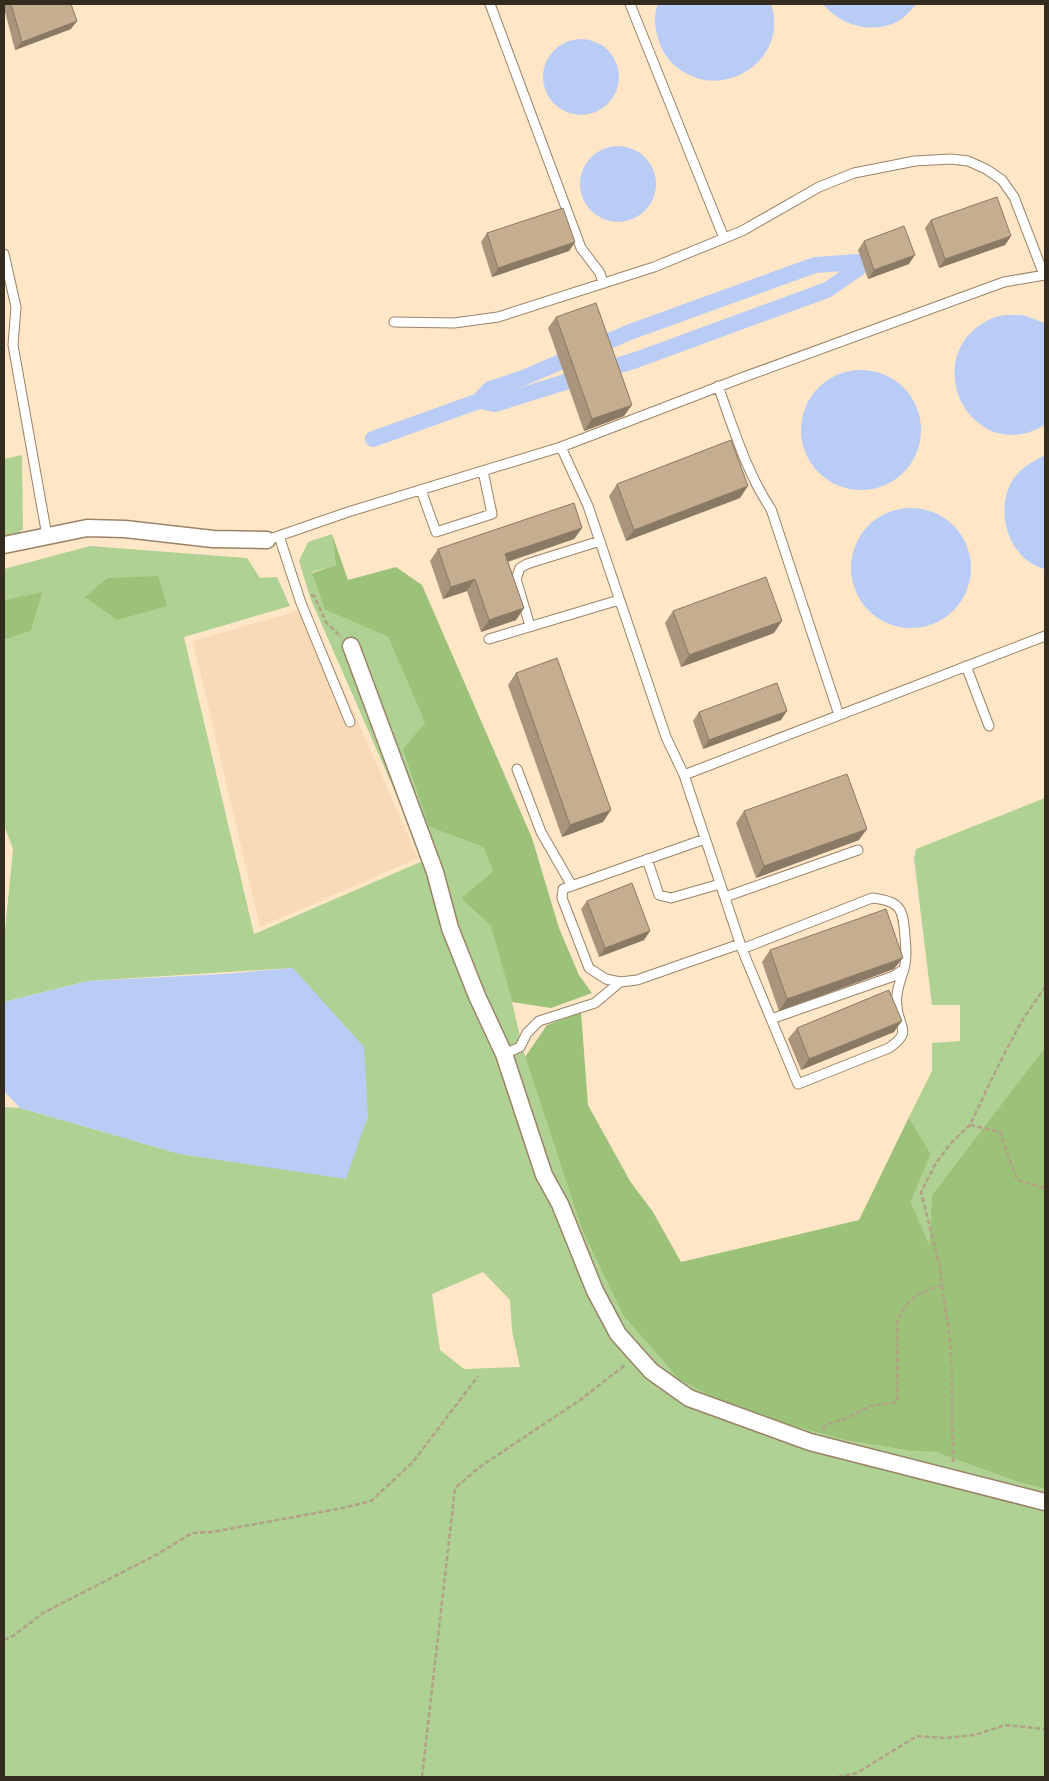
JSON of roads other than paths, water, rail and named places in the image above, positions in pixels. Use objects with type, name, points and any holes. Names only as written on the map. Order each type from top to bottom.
[{"type":"street","points":[[4,544],[86,528],[124,529],[213,539],[273,538]]},
{"type":"street","points":[[350,646],[435,872],[450,928],[477,996],[504,1054],[544,1175],[560,1204],[595,1292],[618,1334],[651,1371],[689,1398],[817,1444],[1045,1502]]},
{"type":"lane","points":[[490,4],[581,248],[600,273],[603,283]]},
{"type":"lane","points":[[630,4],[724,238]]},
{"type":"lane","points":[[350,722],[298,592],[273,538],[348,512],[561,447],[718,386],[1004,282],[1044,275],[1014,197],[1002,180],[986,169],[968,161],[951,159],[915,161],[854,173],[818,187],[742,231],[654,267],[498,317],[454,323],[394,322]]},
{"type":"lane","points":[[4,254],[16,308],[13,345],[47,536]]},
{"type":"lane","points":[[718,386],[761,495],[771,509],[839,715]]},
{"type":"lane","points":[[561,447],[588,506],[666,737],[684,775],[706,838],[741,946],[798,1084],[889,1048],[899,1041],[903,1034],[903,1027],[896,1008],[896,992],[907,958],[904,915],[896,905],[886,899],[872,898],[741,946],[637,980],[620,982],[606,980],[589,968],[562,898],[563,889],[706,838]]},
{"type":"lane","points":[[421,490],[436,532],[492,514],[483,471]]},
{"type":"lane","points":[[530,626],[516,579],[520,568],[527,564],[600,541]]},
{"type":"lane","points":[[488,639],[619,600]]},
{"type":"lane","points":[[684,775],[1045,636]]},
{"type":"lane","points":[[966,666],[989,726]]},
{"type":"lane","points":[[517,769],[541,832],[572,886]]},
{"type":"lane","points":[[725,897],[858,850]]},
{"type":"lane","points":[[647,859],[659,895],[671,898],[720,884]]},
{"type":"lane","points":[[771,1019],[894,976],[904,969]]},
{"type":"lane","points":[[504,1054],[520,1047],[527,1033],[539,1021],[595,1003],[620,982]]},
{"type":"water","points":[[658,4],[771,4],[774,23],[771,41],[763,56],[751,69],[735,77],[718,81],[700,79],[678,68],[671,62],[663,50],[656,28],[655,13]]},
{"type":"water","points":[[823,4],[917,4],[903,18],[893,24],[871,28],[850,23],[840,18]]},
{"type":"water","points":[[581,39],[595,42],[608,50],[616,63],[619,77],[616,91],[608,104],[595,112],[581,115],[567,112],[554,104],[546,91],[543,77],[546,63],[554,50],[567,42]]},
{"type":"water","points":[[618,146],[632,149],[645,157],[653,170],[656,184],[653,198],[645,211],[632,219],[618,222],[604,219],[591,211],[583,198],[580,184],[583,170],[591,157],[604,149]]},
{"type":"water","points":[[1023,315],[1045,323],[1045,425],[1027,433],[1003,434],[983,427],[968,412],[958,394],[954,372],[959,351],[971,333],[993,318]]},
{"type":"water","points":[[861,370],[873,371],[884,375],[894,380],[903,388],[911,397],[916,407],[920,418],[920,442],[916,453],[911,463],[903,472],[894,480],[884,485],[873,489],[861,490],[849,489],[838,485],[828,480],[819,472],[811,463],[806,453],[802,442],[801,430],[802,418],[806,407],[811,397],[819,388],[828,380],[838,375],[849,371]]},
{"type":"water","points":[[1045,455],[1045,569],[1033,564],[1022,556],[1014,545],[1008,533],[1004,507],[1007,493],[1015,476]]},
{"type":"water","points":[[911,508],[923,509],[934,513],[944,518],[953,526],[961,535],[966,545],[970,556],[970,580],[966,591],[961,601],[953,610],[944,618],[934,623],[923,627],[911,628],[899,627],[888,623],[878,618],[869,610],[861,601],[856,591],[852,580],[851,568],[852,556],[856,545],[861,535],[869,526],[878,518],[888,513],[899,509]]},
{"type":"water","points":[[293,968],[364,1047],[368,1116],[346,1179],[180,1154],[20,1108],[4,1091],[4,1002],[88,981],[223,974]]},
{"type":"waterway","points":[[373,439],[479,401],[490,389],[523,378],[630,332],[815,265],[857,262]]},
{"type":"waterway","points":[[479,401],[495,404],[636,360],[827,290],[859,268]]}]
